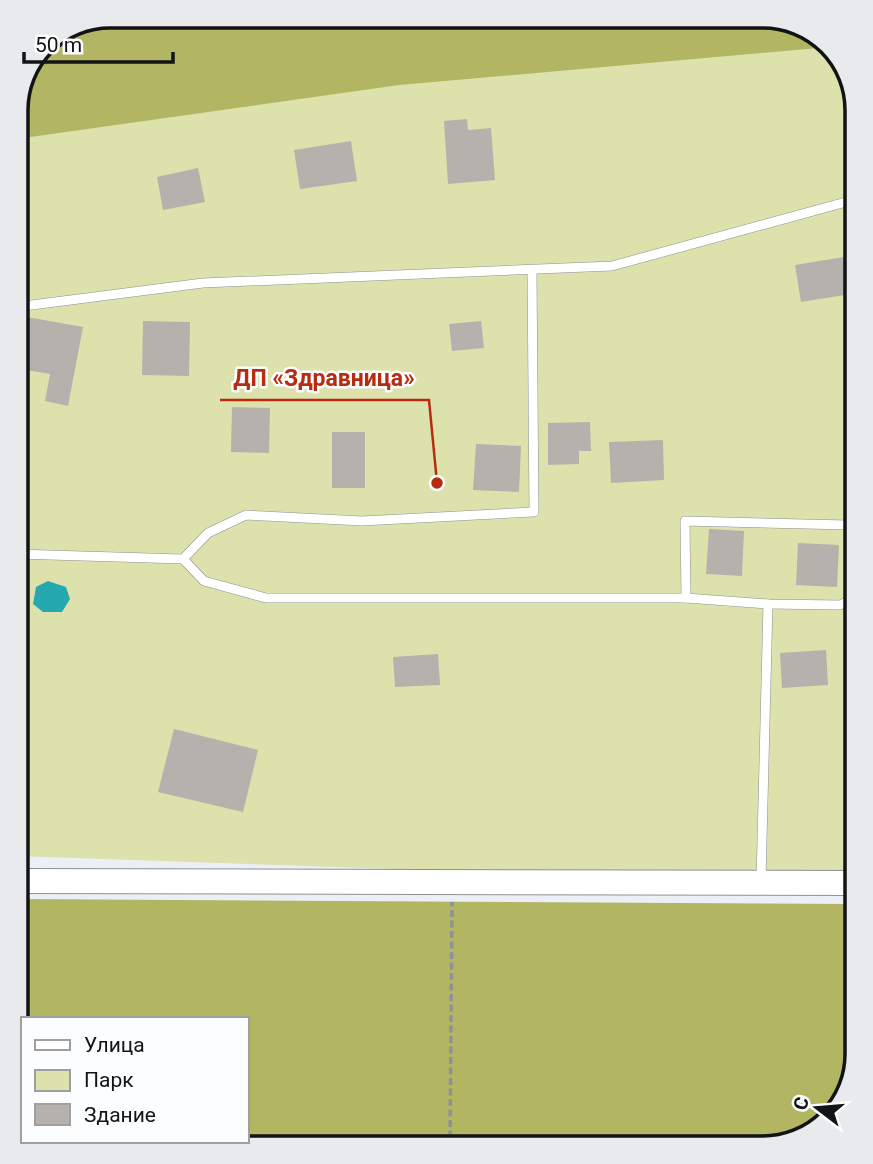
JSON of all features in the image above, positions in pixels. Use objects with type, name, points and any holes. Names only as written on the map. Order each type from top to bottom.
[{"type":"street","points":[[28,881],[845,883]]},
{"type":"lane","points":[[28,306],[204,284],[612,266],[845,202]]},
{"type":"lane","points":[[183,559],[208,533],[246,515],[362,521],[534,512],[532,270]]},
{"type":"lane","points":[[686,598],[685,521],[845,524]]},
{"type":"lane","points":[[28,554],[183,559],[204,581],[266,598],[686,598],[768,604],[840,605],[845,603]]},
{"type":"lane","points":[[761,883],[768,604]]},
{"type":"path","points":[[450,1136],[452,882]]},
{"type":"green space","points":[[110,28],[769,28],[790,32],[821,52],[839,78],[845,110],[845,885],[28,856],[28,104],[36,74],[56,48],[83,32]]},
{"type":"green space","points":[[769,28],[790,32],[817,48],[399,85],[28,137],[31,89],[45,60],[69,39],[83,32],[99,29]]},
{"type":"green space","points":[[28,899],[845,904],[845,1054],[842,1075],[831,1100],[817,1116],[790,1132],[763,1136],[248,1136],[248,1017],[28,1017]]},
{"type":"water","points":[[48,581],[66,587],[70,599],[62,612],[43,612],[33,604],[36,587]]},
{"type":"building","points":[[467,119],[468,130],[491,128],[495,180],[448,184],[444,121]]},
{"type":"building","points":[[351,141],[357,181],[300,189],[294,150]]},
{"type":"building","points":[[198,168],[205,202],[163,210],[157,177]]},
{"type":"building","points":[[845,257],[845,295],[801,302],[795,265]]},
{"type":"building","points":[[28,317],[83,327],[68,406],[45,401],[50,374],[28,370]]},
{"type":"building","points":[[143,321],[190,322],[189,376],[142,375]]},
{"type":"building","points":[[481,321],[484,348],[452,351],[449,324]]},
{"type":"building","points":[[232,407],[270,408],[269,453],[231,452]]},
{"type":"building","points":[[590,422],[591,451],[579,451],[579,464],[548,465],[548,423]]},
{"type":"building","points":[[332,432],[365,432],[365,488],[332,488]]},
{"type":"building","points":[[663,440],[664,480],[611,483],[609,442]]},
{"type":"building","points":[[476,444],[521,446],[519,492],[473,490]]},
{"type":"building","points":[[709,529],[744,531],[742,576],[706,574]]},
{"type":"building","points":[[798,543],[839,545],[837,587],[796,585]]},
{"type":"building","points":[[826,650],[828,685],[782,688],[780,653]]},
{"type":"building","points":[[438,654],[440,685],[395,687],[393,657]]},
{"type":"building","points":[[174,729],[258,750],[243,812],[158,792]]},
{"type":"place","name":"ДП «Здравница»","points":[[437,483]]}]
